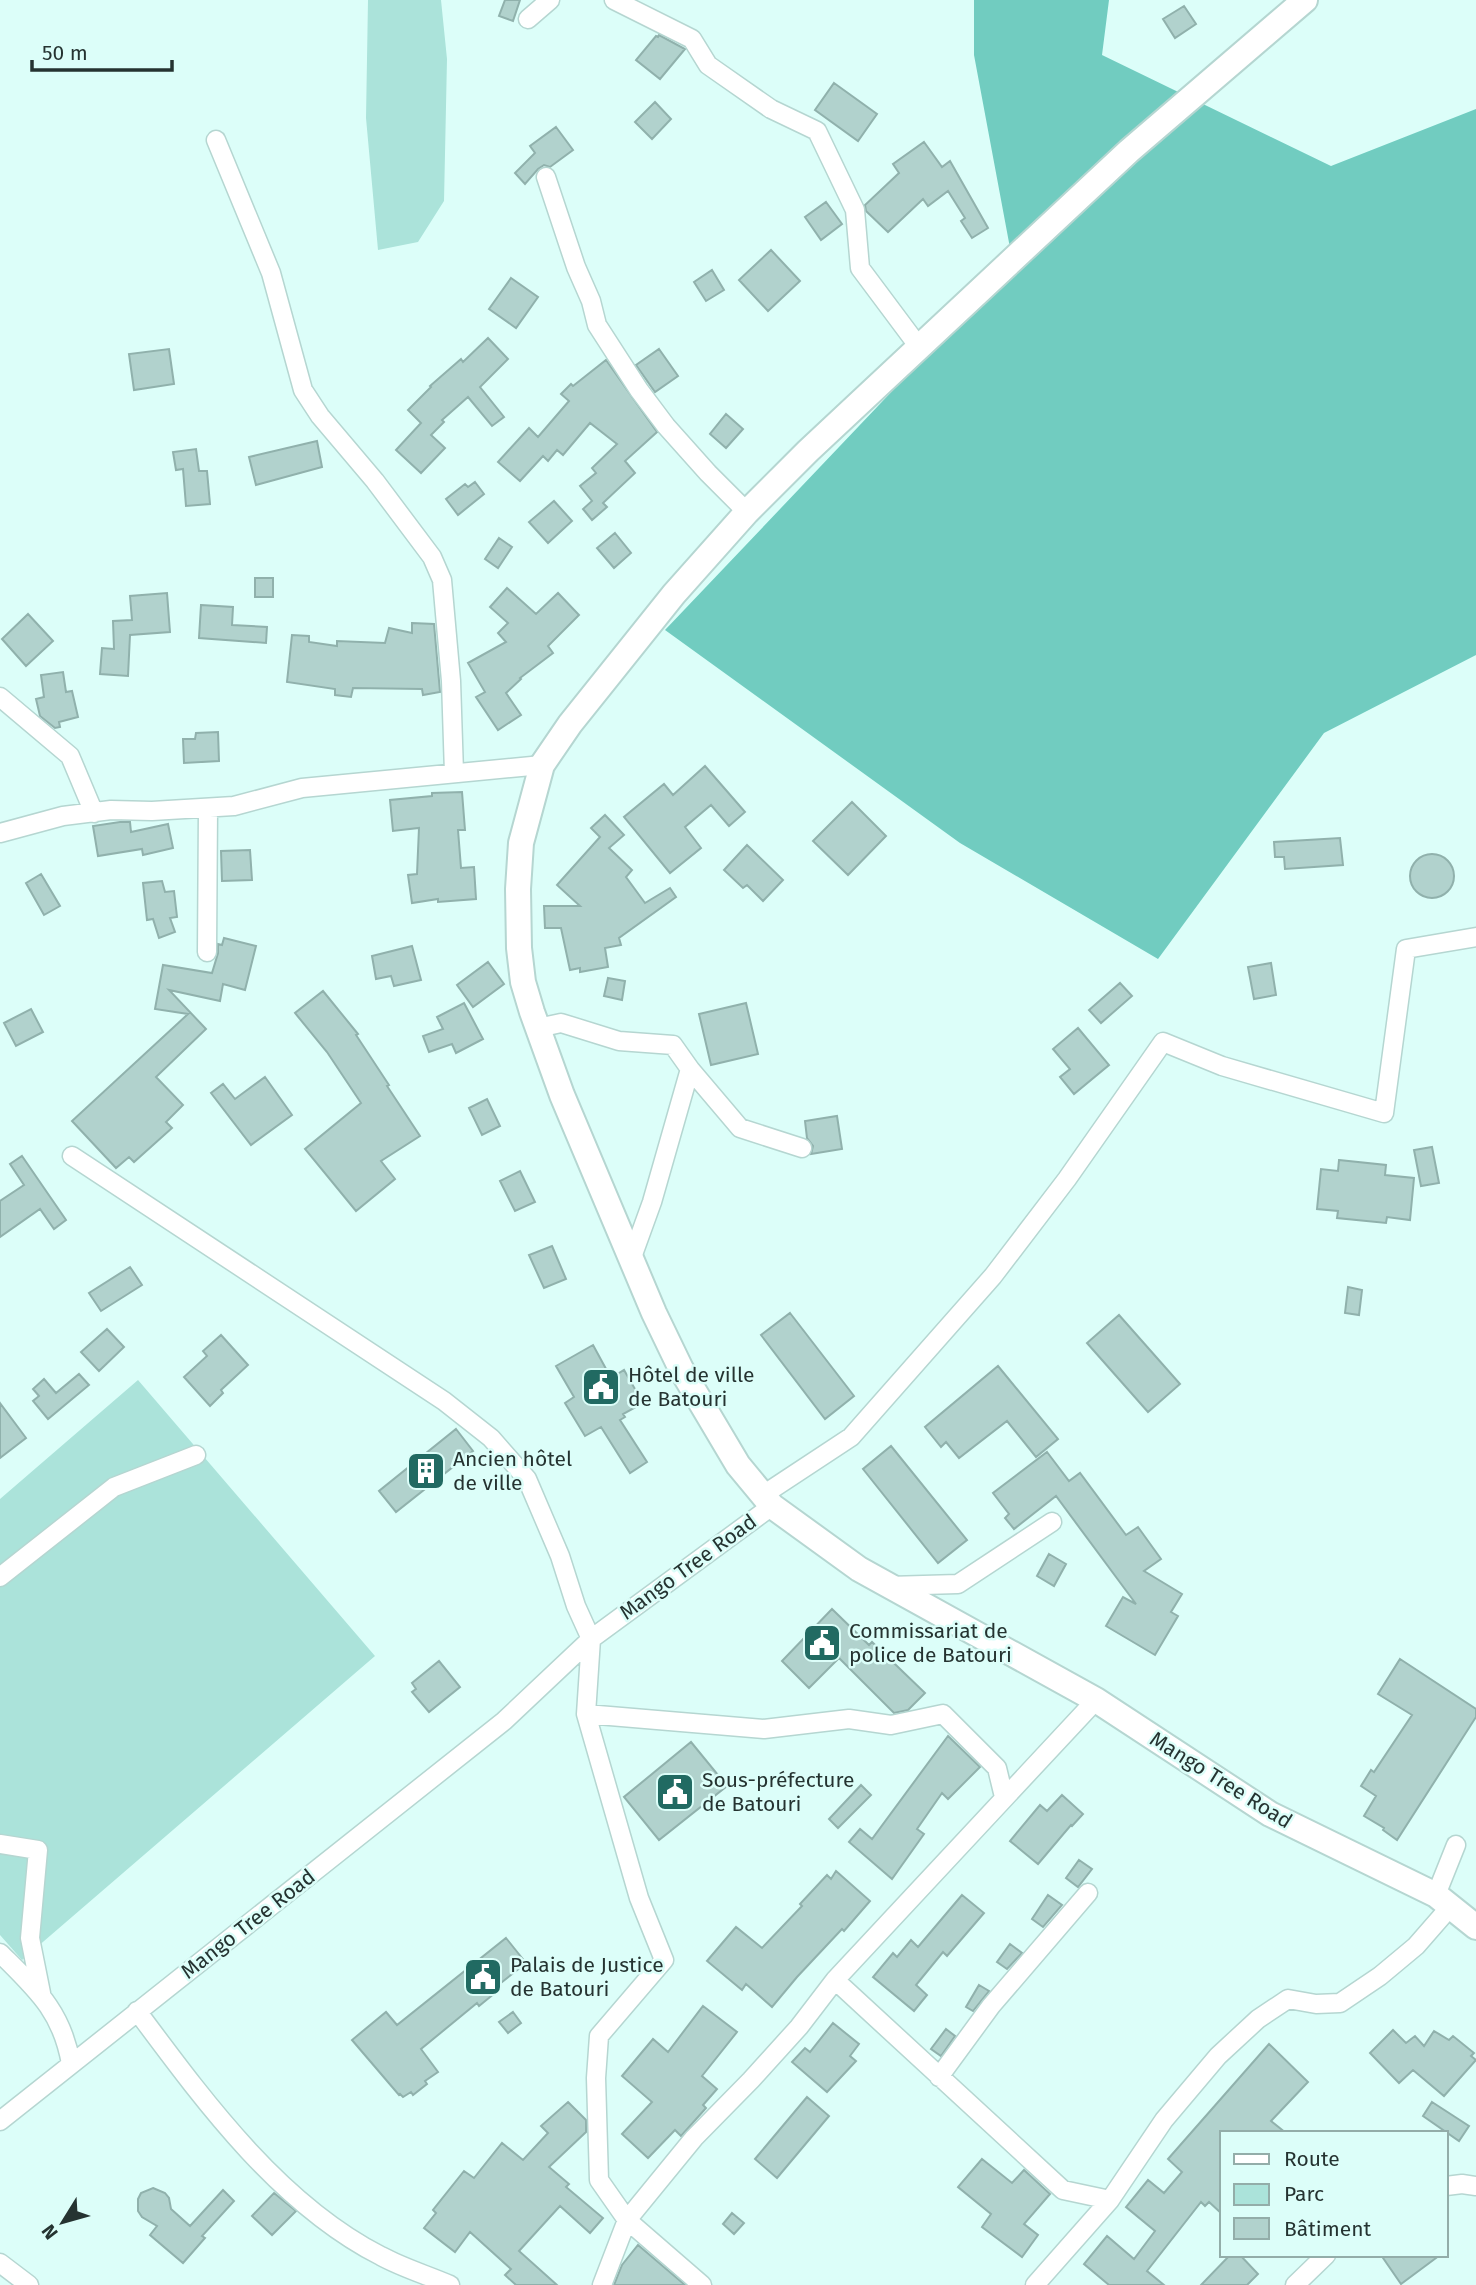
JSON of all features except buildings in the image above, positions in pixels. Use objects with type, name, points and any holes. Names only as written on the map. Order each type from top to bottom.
[{"type":"main road","points":[[768,1501],[738,1465],[681,1369],[654,1313],[562,1095],[538,1028],[522,971],[518,889],[521,843],[542,765],[570,724],[674,594],[747,512],[808,451],[1129,151],[1305,0]]},
{"type":"main road","name":"Mango Tree Road","points":[[768,1501],[859,1569],[1096,1700],[1270,1814],[1443,1901],[1476,1927]]},
{"type":"street","points":[[528,19],[550,0]]},
{"type":"street","points":[[614,0],[692,39],[708,65],[771,109],[817,131],[855,210],[860,268],[919,347]]},
{"type":"street","points":[[216,140],[271,273],[303,390],[320,416],[375,481],[432,557],[442,580],[451,681],[454,773]]},
{"type":"street","points":[[546,177],[576,267],[591,301],[597,325],[666,426],[747,512]]},
{"type":"street","points":[[0,697],[70,756],[94,813]]},
{"type":"street","points":[[0,833],[63,816],[111,810],[152,811],[234,806],[302,788],[542,765]]},
{"type":"street","points":[[207,953],[208,808]]},
{"type":"street","points":[[768,1501],[851,1437],[993,1276],[1067,1179],[1163,1042],[1222,1066],[1384,1114],[1406,949],[1476,937]]},
{"type":"street","points":[[538,1028],[561,1023],[619,1041],[673,1045],[740,1128],[802,1148]]},
{"type":"street","points":[[631,1259],[652,1202],[690,1069]]},
{"type":"street","points":[[72,1156],[444,1401],[491,1438],[527,1479],[591,1639],[586,1714],[639,1898],[664,1960],[598,2036],[596,2078],[599,2180],[627,2220],[702,2285]]},
{"type":"street","points":[[0,1577],[114,1487],[196,1455]]},
{"type":"street","name":"Mango Tree Road","points":[[0,2121],[504,1721],[591,1639],[768,1501]]},
{"type":"street","points":[[889,1586],[958,1584],[1052,1522]]},
{"type":"street","points":[[602,2285],[627,2220],[694,2138],[751,2081],[799,2027],[835,1980],[1096,1700]]},
{"type":"street","points":[[586,1714],[764,1730],[849,1719],[891,1725],[943,1714],[997,1768],[1004,1797]]},
{"type":"street","points":[[0,1844],[38,1850],[30,1938],[41,1993]]},
{"type":"street","points":[[1035,2285],[1110,2200],[1164,2120],[1218,2056],[1258,2019],[1288,1999],[1316,2004],[1340,2003],[1380,1976],[1416,1946],[1443,1901],[1456,1845]]},
{"type":"street","points":[[939,2077],[991,2006],[1087,1893]]},
{"type":"street","points":[[0,1953],[41,1993],[61,2025],[71,2064]]},
{"type":"street","points":[[835,1980],[1063,2190],[1110,2200]]},
{"type":"street","points":[[138,2011],[186,2076],[242,2143],[303,2203],[381,2256],[450,2285]]},
{"type":"street","points":[[1448,2186],[1476,2186]]},
{"type":"street","points":[[1295,2285],[1324,2257]]},
{"type":"street","points":[[0,2263],[29,2285]]},
{"type":"green space","points":[[368,0],[441,0],[447,59],[444,201],[418,242],[378,250],[366,118]]},
{"type":"green space","points":[[974,0],[1109,0],[1102,55],[1331,166],[1476,109],[1476,655],[1324,733],[1158,959],[960,843],[665,630],[1013,264],[974,55]]},
{"type":"green space","points":[[138,1380],[375,1656],[22,1960],[0,1935],[0,1499]]},
{"type":"place","name":"Hôtel de ville de Batouri","points":[[601,1387]]},
{"type":"place","name":"Ancien hôtel de ville","points":[[426,1471]]},
{"type":"place","name":"Commissariat de police de Batouri","points":[[822,1643]]},
{"type":"place","name":"Sous-préfecture de Batouri","points":[[675,1792]]},
{"type":"place","name":"Palais de Justice de Batouri","points":[[483,1977]]}]
